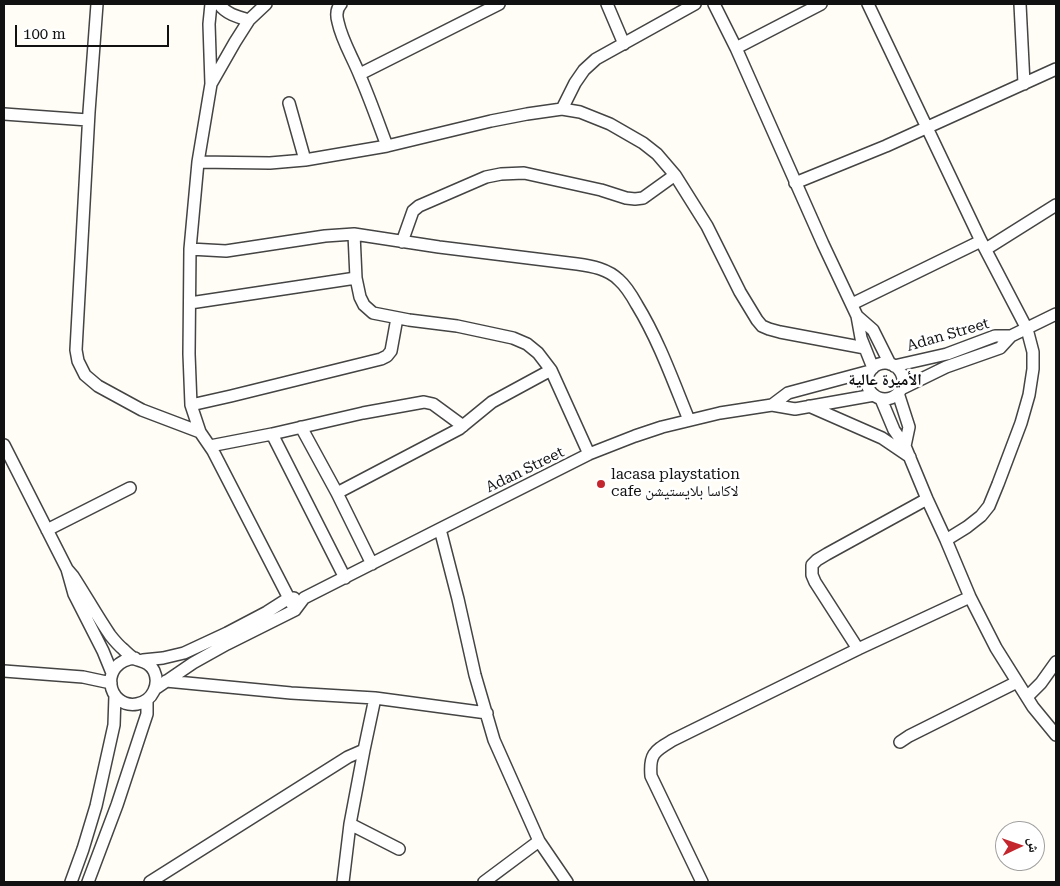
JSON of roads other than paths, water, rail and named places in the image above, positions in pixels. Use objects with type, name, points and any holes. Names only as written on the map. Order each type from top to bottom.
[{"type":"street","points":[[98,4],[88,120],[76,350],[78,362],[85,374],[108,392],[142,410],[200,432]]},
{"type":"street","points":[[211,4],[209,24],[211,84],[198,162],[190,249],[189,354],[191,405],[200,432],[210,446],[295,610]]},
{"type":"street","points":[[219,4],[222,9],[249,20]]},
{"type":"street","points":[[211,84],[249,20],[266,4]]},
{"type":"street","points":[[341,4],[337,11],[338,21],[360,74],[386,146]]},
{"type":"street","points":[[360,74],[499,4]]},
{"type":"street","points":[[607,4],[624,44]]},
{"type":"street","points":[[562,109],[584,70],[596,60],[695,4]]},
{"type":"street","points":[[714,4],[736,48],[823,244],[858,316],[861,338],[871,370],[867,380],[869,389],[878,397],[894,430],[908,452],[970,598],[996,648],[1033,707],[1056,735]]},
{"type":"street","points":[[736,48],[821,4]]},
{"type":"street","points":[[868,4],[984,245],[1027,329],[1033,352],[1033,369],[1029,395],[1021,423],[988,506],[981,516],[946,540]]},
{"type":"street","points":[[1020,4],[1024,84]]},
{"type":"street","points":[[795,183],[878,149],[1056,70]]},
{"type":"street","points":[[289,103],[305,160]]},
{"type":"street","points":[[198,162],[270,163],[305,160],[386,146],[527,114],[562,109],[580,112],[610,124],[643,143],[657,154],[675,175],[707,226],[740,292],[762,326],[780,332],[865,348]]},
{"type":"street","points":[[4,114],[88,120]]},
{"type":"street","points":[[402,242],[413,211],[419,206],[486,177],[524,173],[635,199],[643,198],[650,194],[675,175]]},
{"type":"street","points":[[852,304],[984,245],[1056,205]]},
{"type":"street","points":[[190,249],[226,251],[325,236],[354,234],[438,247],[596,267],[619,279],[627,288],[645,318],[662,353],[689,420]]},
{"type":"street","points":[[354,234],[356,278],[360,297],[364,305],[373,313],[457,326],[513,338],[527,344],[538,352],[552,370],[589,454]]},
{"type":"street","points":[[190,303],[356,278]]},
{"type":"street","name":"Adan Street","points":[[892,365],[947,354],[995,336],[1011,336],[1056,314]]},
{"type":"street","points":[[858,316],[873,330],[892,365],[899,370],[902,376],[903,383],[900,391],[887,399],[878,397]]},
{"type":"street","points":[[191,405],[381,359],[391,351],[397,318]]},
{"type":"street","name":"Adan Street","points":[[900,391],[946,367],[1000,348],[1011,336]]},
{"type":"street","points":[[871,370],[881,364],[892,365]]},
{"type":"street","points":[[337,493],[444,437],[463,426],[492,402],[552,370]]},
{"type":"street","name":"Adan Street","points":[[772,405],[788,393],[871,370]]},
{"type":"street","points":[[900,391],[909,427],[908,452]]},
{"type":"street","name":"Adan Street","points":[[289,598],[304,598],[589,454],[662,426],[720,413],[772,405],[794,409],[878,397]]},
{"type":"street","points":[[210,446],[363,413],[424,402],[433,404],[463,426]]},
{"type":"street","points":[[809,406],[882,438],[908,452]]},
{"type":"street","points":[[301,427],[337,493],[372,564]]},
{"type":"street","points":[[272,434],[345,578]]},
{"type":"street","points":[[4,444],[67,569],[74,594],[103,651],[115,695],[114,725],[96,806],[71,882]]},
{"type":"street","points":[[47,530],[130,488]]},
{"type":"street","points":[[858,649],[815,582],[812,575],[812,565],[826,554],[927,499]]},
{"type":"street","points":[[440,529],[475,675],[494,740],[539,841],[566,882]]},
{"type":"street","points":[[67,569],[113,638],[122,648],[152,668],[154,672],[155,689],[147,700],[130,704],[115,695]]},
{"type":"street","points":[[111,678],[116,667],[121,662],[128,659],[163,658],[184,653],[227,633],[289,598]]},
{"type":"street","name":"Adan Street","points":[[155,689],[218,648],[295,610],[304,598]]},
{"type":"street","points":[[702,882],[651,776],[650,765],[652,756],[673,740],[858,649],[970,598]]},
{"type":"street","points":[[1027,697],[1041,683],[1056,662]]},
{"type":"street","points":[[4,671],[111,678]]},
{"type":"street","points":[[166,682],[376,698],[486,713]]},
{"type":"street","points":[[900,742],[1016,682]]},
{"type":"street","points":[[343,882],[350,824],[376,698]]},
{"type":"street","points":[[88,882],[144,726],[147,714],[147,700]]},
{"type":"street","points":[[150,882],[348,757],[364,750]]},
{"type":"street","points":[[350,824],[400,849]]},
{"type":"street","points":[[484,882],[539,841]]},
{"type":"place","name":"lacasa playstation cafe لاكاسا بلايستيشن","points":[[601,484]]},
{"type":"district","name":"الأميرة عالية","points":[[885,380]]}]
